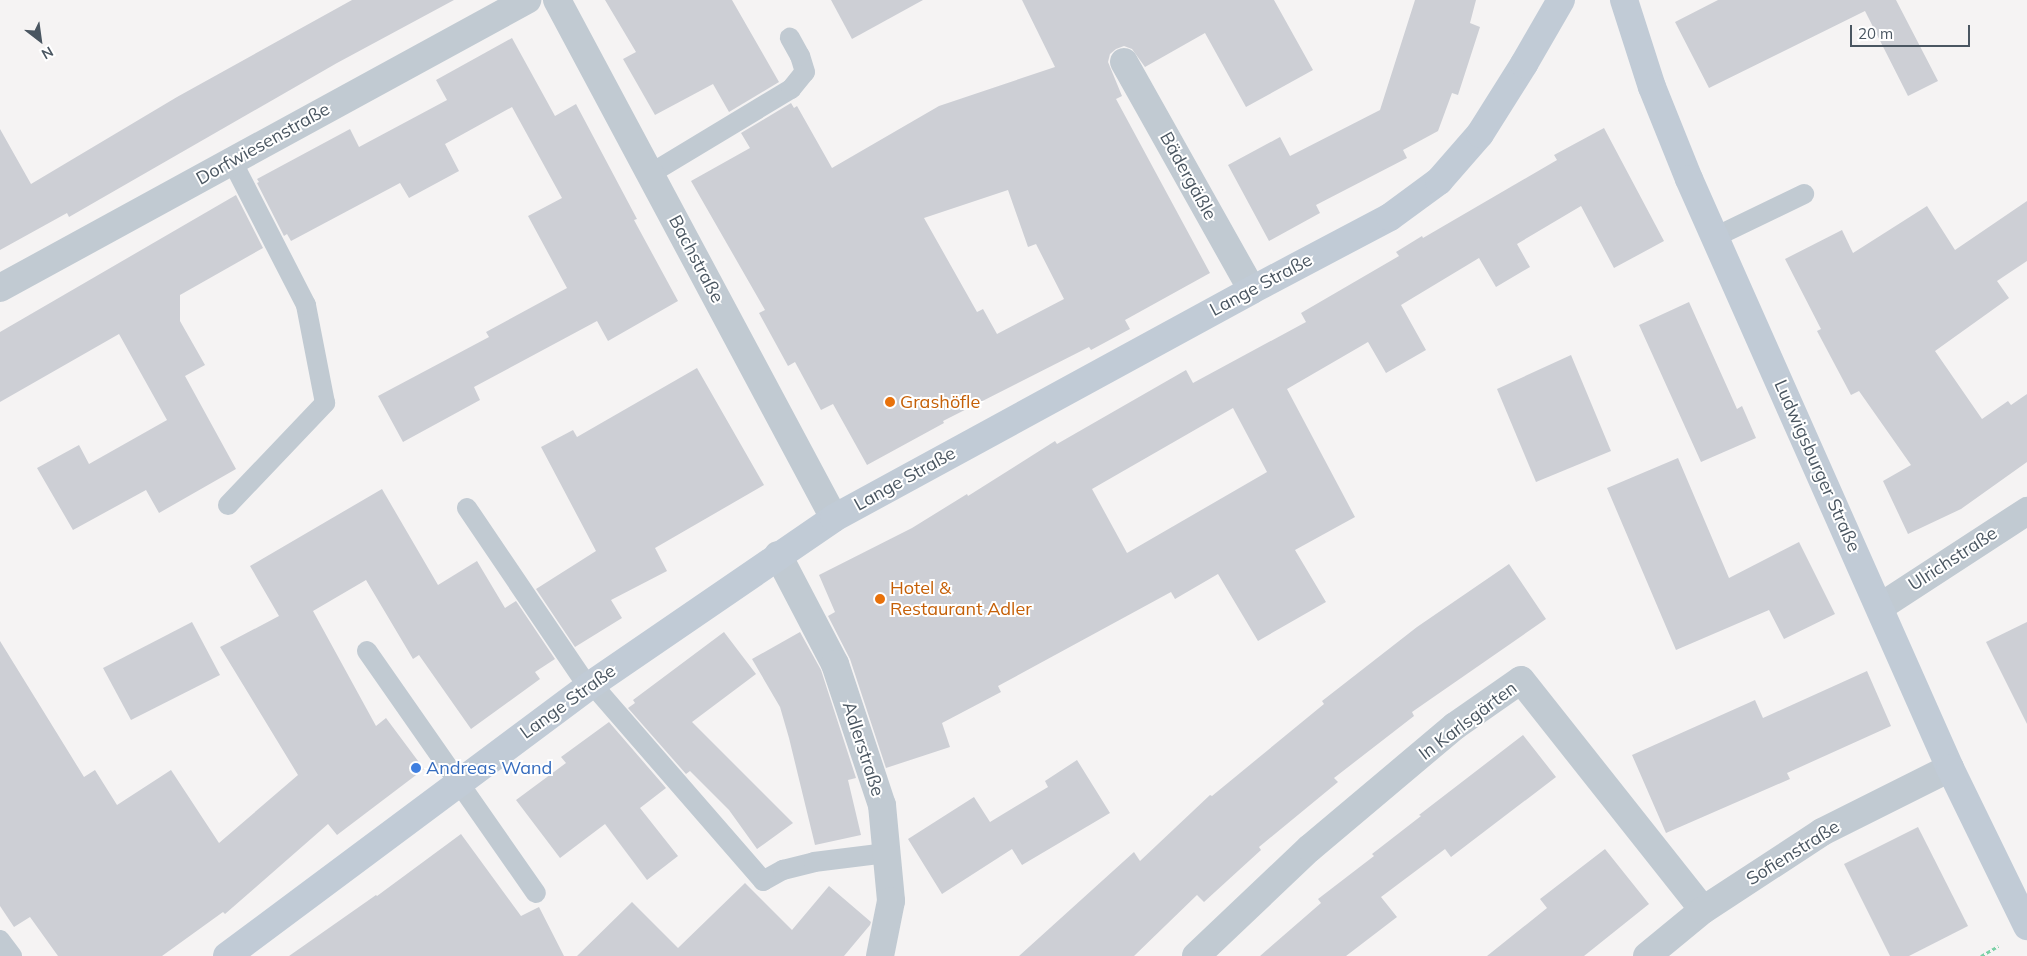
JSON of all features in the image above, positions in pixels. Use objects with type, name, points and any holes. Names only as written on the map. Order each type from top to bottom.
[{"type":"main road","name":"Lange Straße","points":[[227,956],[590,685],[834,518],[1252,290],[1390,218],[1439,181],[1480,134],[1524,64],[1560,0]]},
{"type":"main road","name":"Ludwigsburger Straße","points":[[1624,0],[1652,86],[1715,237],[1950,768],[2027,926]]},
{"type":"street","name":"Dorfwiesenstraße","points":[[0,288],[527,0]]},
{"type":"street","name":"Bachstraße","points":[[558,0],[834,518]]},
{"type":"street","name":"Bädergäßle","points":[[1124,62],[1252,290]]},
{"type":"street","name":"Ulrichstraße","points":[[1880,607],[2027,512]]},
{"type":"street","name":"Adlerstraße","points":[[778,555],[835,664],[882,805],[891,901],[880,956]]},
{"type":"street","name":"In Karlsgärten","points":[[1196,956],[1318,841],[1455,726],[1521,680],[1703,910]]},
{"type":"street","name":"Sofienstraße","points":[[1647,956],[1703,910],[1822,832],[1950,768]]},
{"type":"lane","points":[[650,174],[791,90],[804,72],[800,56],[790,38]]},
{"type":"lane","points":[[228,505],[325,403],[306,305],[232,161]]},
{"type":"lane","points":[[1715,237],[1804,194]]},
{"type":"lane","points":[[467,508],[590,685],[762,881],[783,870],[814,862],[886,853]]},
{"type":"lane","points":[[367,652],[536,893]]},
{"type":"lane","points":[[0,940],[12,956]]},
{"type":"building","points":[[352,0],[454,0],[337,63],[69,217],[67,213],[0,250],[0,129],[31,184],[177,97]]},
{"type":"building","points":[[605,0],[732,0],[779,82],[729,112],[713,84],[655,115],[623,59],[636,52]]},
{"type":"building","points":[[831,0],[923,0],[852,39]]},
{"type":"building","points":[[1022,0],[1274,0],[1313,70],[1246,107],[1205,33],[1145,67],[1132,49],[1124,46],[1110,54],[1108,62],[1122,96],[1116,99],[1210,273],[1125,320],[1130,329],[1091,350],[1089,347],[943,421],[944,423],[867,465],[833,404],[821,410],[795,362],[788,366],[759,313],[765,310],[691,181],[750,148],[741,133],[791,103],[794,108],[797,106],[832,168],[939,106],[1055,67]],"holes":[[[1008,190],[1028,247],[1036,244],[1064,299],[997,334],[983,309],[977,312],[924,218]]]},
{"type":"building","points":[[1415,0],[1476,0],[1470,23],[1480,27],[1458,95],[1452,93],[1438,131],[1403,150],[1407,158],[1316,205],[1320,213],[1269,241],[1228,165],[1280,137],[1290,156],[1380,110]]},
{"type":"building","points":[[1718,0],[1896,0],[1938,81],[1908,96],[1865,11],[1709,88],[1675,22]]},
{"type":"building","points":[[512,38],[555,116],[576,104],[637,219],[634,220],[678,301],[608,341],[597,321],[474,387],[480,400],[403,442],[378,396],[489,337],[486,332],[567,288],[528,216],[562,198],[512,107],[445,144],[459,171],[409,198],[400,183],[291,241],[287,234],[284,236],[257,183],[259,182],[257,179],[350,129],[359,147],[447,100],[436,80]]},
{"type":"building","points":[[1604,128],[1664,241],[1614,268],[1581,206],[1517,244],[1530,267],[1496,287],[1479,258],[1401,305],[1426,350],[1386,373],[1368,342],[1287,389],[1355,517],[1295,550],[1326,602],[1258,641],[1218,574],[1175,599],[1171,592],[998,686],[1001,692],[942,723],[950,747],[886,768],[850,659],[828,616],[835,612],[819,575],[912,528],[967,494],[968,496],[1055,441],[1057,444],[1186,370],[1193,383],[1306,322],[1301,313],[1399,256],[1396,252],[1422,236],[1423,238],[1557,160],[1554,155]],"holes":[[[1233,408],[1267,472],[1127,553],[1092,489]]]},
{"type":"building","points":[[236,195],[263,248],[180,295],[180,321],[205,365],[185,376],[236,469],[159,513],[146,490],[73,530],[37,468],[79,445],[89,464],[167,420],[119,334],[0,402],[0,332]]},
{"type":"building","points":[[2027,201],[2027,261],[1997,281],[2009,298],[1935,351],[1982,419],[2008,401],[2011,405],[2027,394],[2027,462],[1961,509],[1908,534],[1883,481],[1911,465],[1859,391],[1851,395],[1817,331],[1821,329],[1785,259],[1842,230],[1853,253],[1927,206],[1955,250]]},
{"type":"building","points":[[1689,302],[1737,409],[1742,406],[1756,438],[1701,462],[1639,325]]},
{"type":"building","points":[[1571,355],[1611,451],[1536,482],[1497,389]]},
{"type":"building","points":[[697,368],[764,485],[655,548],[667,571],[611,600],[622,618],[575,647],[536,589],[596,551],[541,447],[573,430],[577,437]]},
{"type":"building","points":[[1678,458],[1729,578],[1799,542],[1835,614],[1784,639],[1769,610],[1676,650],[1607,488]]},
{"type":"building","points":[[382,489],[438,585],[477,561],[505,608],[516,601],[555,659],[535,672],[540,679],[471,729],[419,655],[413,659],[366,580],[313,611],[376,726],[386,718],[424,769],[337,835],[328,824],[225,914],[223,912],[162,956],[58,956],[30,917],[14,927],[0,906],[0,641],[84,777],[95,770],[117,805],[171,770],[219,843],[298,775],[220,647],[279,616],[250,566]]},
{"type":"building","points":[[1509,564],[1546,619],[1412,712],[1414,716],[1334,778],[1338,782],[1259,847],[1261,850],[1204,902],[1197,895],[1134,956],[1019,956],[1134,852],[1140,861],[1210,795],[1212,796],[1324,704],[1322,701],[1417,627]]},
{"type":"building","points":[[192,622],[220,675],[131,720],[103,668]]},
{"type":"building","points":[[2027,622],[2027,724],[1986,642]]},
{"type":"building","points":[[724,632],[756,674],[692,722],[793,823],[757,849],[729,810],[690,771],[686,774],[628,708],[635,703],[633,700]]},
{"type":"building","points":[[800,632],[821,670],[856,778],[848,780],[861,835],[815,845],[780,707],[752,659]]},
{"type":"building","points":[[1867,671],[1891,726],[1787,773],[1790,779],[1666,833],[1632,755],[1755,700],[1763,718]]},
{"type":"building","points":[[609,722],[666,788],[640,808],[678,856],[647,880],[605,824],[560,858],[516,800],[566,763],[561,757]]},
{"type":"building","points":[[1523,735],[1556,777],[1451,857],[1445,849],[1381,897],[1397,917],[1346,956],[1260,956],[1321,903],[1318,899],[1374,856],[1372,854],[1421,816],[1419,815]]},
{"type":"building","points":[[1077,760],[1110,813],[1022,865],[1012,849],[942,894],[908,839],[974,797],[990,822],[1048,787],[1045,781]]},
{"type":"building","points":[[1918,827],[1968,926],[1909,956],[1890,956],[1844,864]]},
{"type":"building","points":[[461,834],[521,916],[539,907],[564,956],[289,956],[377,896]]},
{"type":"building","points":[[1605,849],[1649,904],[1584,956],[1487,956],[1547,908],[1540,899]]},
{"type":"building","points":[[745,883],[792,930],[829,886],[871,922],[844,956],[577,956],[632,902],[678,948]]},
{"type":"place","name":"Grashöfle","points":[[890,402]]},
{"type":"place","name":"Hotel & Restaurant Adler","points":[[880,599]]},
{"type":"place","name":"Andreas Wand","points":[[416,768]]}]
